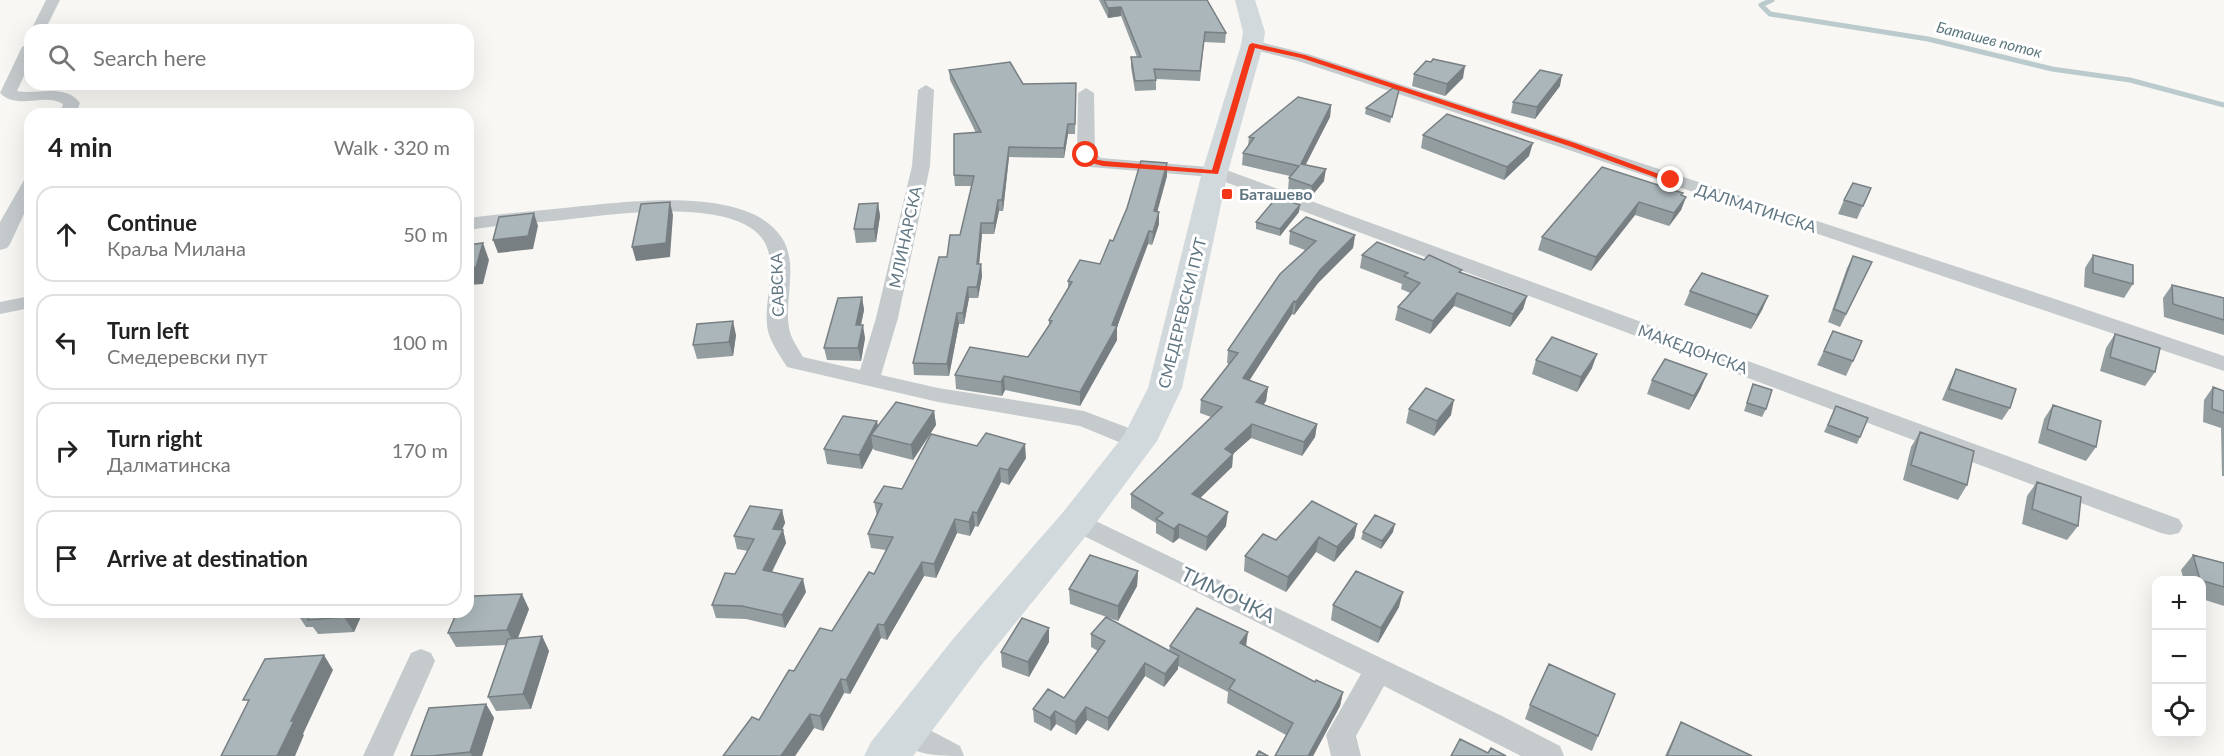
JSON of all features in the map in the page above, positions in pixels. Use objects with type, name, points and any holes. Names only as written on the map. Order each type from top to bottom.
[{"type":"street","points":[[41,24],[53,0]]},
{"type":"street","name":"СМЕДЕРЕВСКИ ПУТ","points":[[897,743],[968,651],[1077,521],[1139,441],[1165,388],[1215,172],[1252,45],[1254,32],[1245,0]]},
{"type":"street","name":"ДАЛМАТИНСКА","points":[[1252,45],[1303,57],[1572,144],[1671,180],[2045,302],[2224,364]]},
{"type":"street","points":[[24,60],[8,93],[16,96],[66,98],[72,103],[70,108]]},
{"type":"street","name":"МЛИНАРСКА","points":[[868,380],[887,318],[921,166],[926,90]]},
{"type":"street","name":"МАКЕДОНСКА","points":[[1086,93],[1086,155],[1091,160],[1103,164],[1215,172],[2170,526]]},
{"type":"street","points":[[0,244],[24,195]]},
{"type":"street","name":"САВСКА","points":[[474,223],[656,206],[712,208],[749,218],[763,226],[774,240],[780,258],[777,296],[779,331],[795,362],[938,395],[1084,419],[1139,441]]},
{"type":"street","points":[[0,308],[24,303]]},
{"type":"street","name":"ТИМОЧКА","points":[[1077,521],[1379,669],[1548,756]]},
{"type":"street","points":[[378,756],[421,661]]},
{"type":"street","points":[[1346,756],[1341,735],[1379,669]]},
{"type":"street","points":[[897,743],[950,756]]},
{"type":"building","points":[[1104,0],[1207,0],[1226,33],[1205,32],[1200,71],[1154,69],[1156,80],[1135,81],[1131,57],[1141,57],[1121,7],[1108,8]]},
{"type":"building","points":[[1433,59],[1465,66],[1447,84],[1414,74],[1426,61],[1431,62]]},
{"type":"building","points":[[1010,62],[1023,84],[1076,83],[1075,124],[1068,124],[1064,148],[1009,147],[1002,200],[998,200],[994,223],[981,223],[977,264],[981,264],[977,287],[968,287],[963,313],[957,313],[947,364],[913,363],[939,257],[947,257],[950,235],[960,235],[974,176],[954,175],[954,134],[981,132],[949,70]]},
{"type":"building","points":[[1540,70],[1562,75],[1537,107],[1513,102]]},
{"type":"building","points":[[1393,88],[1399,90],[1392,117],[1366,108]]},
{"type":"building","points":[[1298,97],[1331,105],[1301,164],[1326,169],[1312,186],[1289,178],[1299,166],[1243,153],[1254,138],[1249,137]]},
{"type":"building","points":[[1447,114],[1533,143],[1507,167],[1423,135]]},
{"type":"building","points":[[1141,161],[1167,163],[1154,211],[1159,212],[1153,232],[1149,231],[1112,325],[1117,326],[1080,392],[1004,376],[1001,382],[955,375],[970,347],[1028,357],[1052,321],[1049,320],[1072,282],[1068,281],[1080,260],[1100,264],[1127,208]]},
{"type":"building","points":[[1602,167],[1683,193],[1681,195],[1686,197],[1674,213],[1639,202],[1596,257],[1542,237]]},
{"type":"building","points":[[1853,183],[1871,188],[1863,206],[1844,200]]},
{"type":"building","points":[[1277,197],[1300,205],[1280,229],[1256,222]]},
{"type":"building","points":[[670,202],[666,243],[632,247],[641,204]]},
{"type":"building","points":[[878,203],[874,229],[854,229],[859,204]]},
{"type":"building","points":[[534,213],[528,236],[493,240],[499,217]]},
{"type":"building","points":[[1306,217],[1355,235],[1320,270],[1296,302],[1294,301],[1243,378],[1268,387],[1256,402],[1317,424],[1304,442],[1252,424],[1225,449],[1233,454],[1192,494],[1228,512],[1207,537],[1179,524],[1174,529],[1156,519],[1163,513],[1131,494],[1222,407],[1201,400],[1238,353],[1228,350],[1280,274],[1316,241],[1290,231]]},
{"type":"building","points":[[1377,242],[1424,260],[1429,255],[1462,270],[1459,272],[1527,296],[1513,314],[1457,293],[1433,321],[1398,307],[1420,283],[1404,276],[1408,273],[1362,255]]},
{"type":"building","points":[[483,243],[474,267],[474,244]]},
{"type":"building","points":[[2093,255],[2133,265],[2133,284],[2093,273]]},
{"type":"building","points":[[1853,256],[1872,262],[1846,314],[1834,309]]},
{"type":"building","points":[[1702,273],[1768,296],[1757,315],[1690,291]]},
{"type":"building","points":[[2172,285],[2224,298],[2224,320],[2173,304]]},
{"type":"building","points":[[862,297],[856,325],[863,325],[858,348],[824,348],[838,298]]},
{"type":"building","points":[[733,321],[729,342],[693,345],[697,324]]},
{"type":"building","points":[[1833,331],[1862,341],[1853,361],[1824,351]]},
{"type":"building","points":[[2115,334],[2160,348],[2155,372],[2110,357]]},
{"type":"building","points":[[1552,337],[1597,354],[1581,377],[1536,360]]},
{"type":"building","points":[[1665,359],[1707,374],[1694,396],[1652,380]]},
{"type":"building","points":[[1956,369],[2016,389],[2010,408],[1949,389]]},
{"type":"building","points":[[1753,384],[1772,390],[1766,409],[1747,403]]},
{"type":"building","points":[[2213,387],[2224,391],[2224,413],[2212,409]]},
{"type":"building","points":[[1426,388],[1454,400],[1437,421],[1409,409]]},
{"type":"building","points":[[896,402],[934,411],[911,445],[871,435]]},
{"type":"building","points":[[2053,405],[2101,421],[2096,447],[2047,429]]},
{"type":"building","points":[[1836,406],[1868,418],[1860,437],[1828,425]]},
{"type":"building","points":[[843,416],[877,421],[859,455],[824,449]]},
{"type":"building","points":[[1920,432],[1974,451],[1967,485],[1911,465]]},
{"type":"building","points":[[986,433],[1025,444],[1008,470],[1000,468],[977,513],[973,512],[969,522],[955,519],[934,564],[922,562],[884,625],[878,624],[846,680],[841,679],[820,716],[810,714],[781,756],[723,756],[752,717],[759,720],[789,670],[794,671],[820,628],[832,631],[869,572],[874,574],[893,537],[868,534],[882,504],[874,502],[884,486],[902,489],[931,434],[977,446]]},
{"type":"building","points":[[2037,482],[2081,497],[2078,526],[2032,509]]},
{"type":"building","points":[[1312,501],[1357,524],[1337,547],[1319,537],[1288,577],[1245,556],[1263,534],[1276,540]]},
{"type":"building","points":[[750,506],[782,510],[773,529],[783,530],[763,570],[803,579],[782,615],[742,606],[712,605],[725,573],[735,574],[754,539],[734,536]]},
{"type":"building","points":[[1375,515],[1395,524],[1382,541],[1363,532]]},
{"type":"building","points":[[1090,555],[1138,571],[1118,606],[1069,589]]},
{"type":"building","points":[[2193,555],[2224,563],[2224,587],[2206,582],[2206,576],[2199,576]]},
{"type":"building","points":[[1356,571],[1403,592],[1381,628],[1333,605]]},
{"type":"building","points":[[522,594],[507,630],[448,633],[454,618],[474,618],[474,596]]},
{"type":"building","points":[[1197,608],[1248,632],[1240,643],[1315,682],[1316,680],[1343,692],[1308,756],[1275,756],[1293,723],[1229,689],[1235,680],[1170,646]]},
{"type":"building","points":[[1106,617],[1179,656],[1165,674],[1145,663],[1108,718],[1086,707],[1075,722],[1055,711],[1050,718],[1033,709],[1048,689],[1064,698],[1105,641],[1091,634]]},
{"type":"building","points":[[309,618],[332,618],[308,620]]},
{"type":"building","points":[[1022,618],[1049,628],[1028,662],[1001,652]]},
{"type":"building","points":[[542,636],[523,694],[488,697],[508,639]]},
{"type":"building","points":[[324,655],[291,721],[294,721],[277,756],[221,756],[249,700],[243,700],[265,659]]},
{"type":"building","points":[[1549,664],[1615,694],[1598,736],[1530,705]]},
{"type":"building","points":[[486,704],[470,752],[411,756],[429,708]]},
{"type":"building","points":[[1681,722],[1752,756],[1667,756]]},
{"type":"building","points":[[1460,739],[1488,753],[1491,748],[1506,756],[1451,756]]},
{"type":"building","points":[[1259,751],[1268,756],[1256,756]]},
{"type":"waterway","name":"Баташев поток","points":[[1772,0],[1761,5],[1770,14],[1928,39],[2052,69],[2130,80],[2224,105]]},
{"type":"place","name":"Баташево","points":[[1227,194]]},
{"type":"route","points":[[1086,155],[1091,160],[1103,164],[1215,172],[1252,45],[1303,57],[1572,144],[1671,180]]}]
